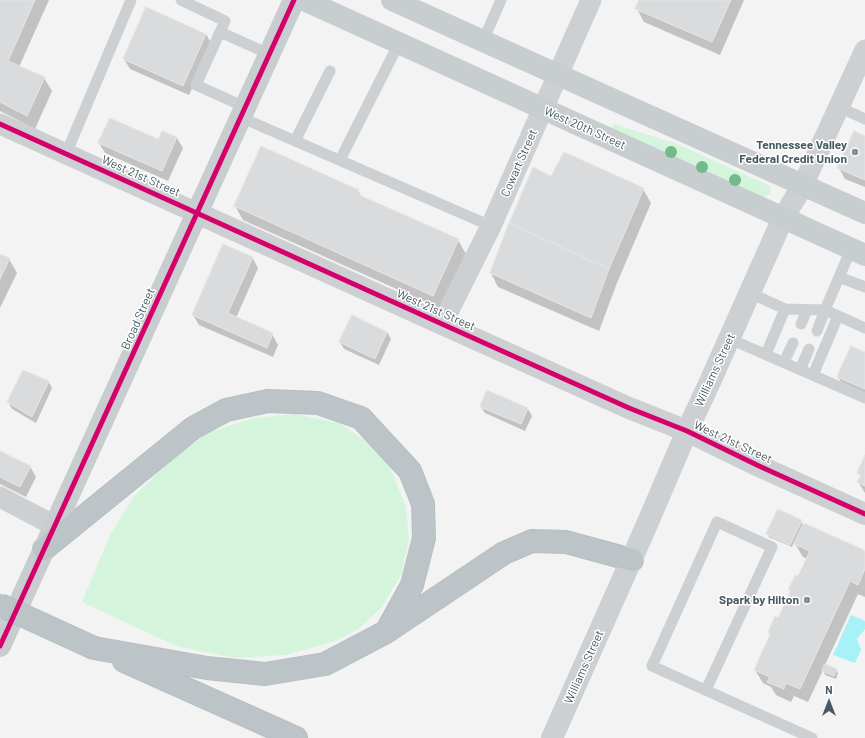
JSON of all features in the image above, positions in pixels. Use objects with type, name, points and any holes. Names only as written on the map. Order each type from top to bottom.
[{"type":"highway","points":[[44,549],[193,428],[226,410],[268,402],[318,403],[361,418],[410,471],[423,504],[424,538],[412,585],[386,632]]},
{"type":"highway","points":[[94,648],[207,668],[265,674],[325,664],[386,632],[504,553],[532,542],[566,542],[632,560]]},
{"type":"highway","points":[[0,605],[296,738]]},
{"type":"main road","name":"Broad Street","points":[[0,646],[294,0]]},
{"type":"main road","name":"West 20th Street","points":[[304,0],[858,252]]},
{"type":"main road","points":[[392,0],[865,213]]},
{"type":"street","name":"Cowart Street","points":[[442,324],[491,226],[591,0]]},
{"type":"street","name":"Williams Street","points":[[552,738],[632,560],[687,431],[784,218],[803,185],[865,50]]},
{"type":"street","name":"West 21st Street","points":[[0,124],[629,408],[687,431],[759,466],[865,514]]},
{"type":"street","points":[[0,497],[55,526]]},
{"type":"lane","points":[[66,154],[131,0]]},
{"type":"lane","points":[[181,0],[225,21],[196,85],[295,141],[491,226]]},
{"type":"lane","points":[[482,41],[502,0]]},
{"type":"lane","points":[[220,32],[269,54]]},
{"type":"lane","points":[[340,160],[399,43]]},
{"type":"lane","points":[[295,141],[330,71]]},
{"type":"lane","points":[[839,107],[865,119]]},
{"type":"lane","points":[[816,331],[839,277],[858,252]]},
{"type":"lane","points":[[839,277],[865,288]]},
{"type":"lane","points":[[750,293],[785,309],[825,310],[865,328]]},
{"type":"lane","points":[[766,354],[785,309]]},
{"type":"lane","points":[[801,324],[807,310]]},
{"type":"lane","points":[[813,375],[838,316]]},
{"type":"lane","points":[[730,339],[865,398]]},
{"type":"lane","points":[[784,362],[793,342]]},
{"type":"lane","points":[[800,370],[809,350]]},
{"type":"lane","points":[[706,690],[772,547],[717,522],[652,666],[812,738]]},
{"type":"green space","points":[[614,124],[677,144],[768,185],[771,192],[769,195],[761,197],[611,129]]},
{"type":"green space","points":[[294,414],[339,423],[367,442],[390,467],[406,507],[409,539],[402,573],[382,607],[358,629],[336,641],[285,655],[235,658],[176,646],[82,602],[110,535],[134,496],[170,461],[207,433],[253,418]]},
{"type":"water","points":[[851,615],[865,621],[865,629],[857,639],[861,650],[855,663],[833,655]]},
{"type":"building","points":[[0,0],[35,0],[8,61],[45,77],[27,116],[0,102]]},
{"type":"building","points":[[639,0],[731,0],[712,42],[635,9]]},
{"type":"building","points":[[146,7],[206,34],[183,86],[123,59]]},
{"type":"building","points":[[110,118],[158,139],[162,131],[177,137],[162,171],[98,143]]},
{"type":"building","name":"Tennessee Valley Federal Credit Union","points":[[854,131],[865,136],[865,180],[837,168]]},
{"type":"building","points":[[261,146],[359,190],[357,194],[459,239],[433,296],[234,206]]},
{"type":"building","points":[[564,152],[644,188],[609,269],[509,223],[533,167],[551,176]]},
{"type":"building","points":[[509,223],[609,269],[591,318],[490,273]]},
{"type":"building","points":[[223,244],[253,257],[228,313],[273,333],[267,348],[192,315]]},
{"type":"building","points":[[0,254],[10,258],[0,279]]},
{"type":"building","points":[[352,315],[387,332],[375,359],[339,342]]},
{"type":"building","points":[[851,346],[865,352],[865,389],[837,377]]},
{"type":"building","points":[[23,370],[49,381],[32,417],[7,402]]},
{"type":"building","points":[[487,390],[528,408],[521,424],[480,407]]},
{"type":"building","points":[[0,451],[31,466],[20,487],[0,477]]},
{"type":"building","points":[[865,455],[865,486],[857,482],[861,475],[857,473]]},
{"type":"building","points":[[778,509],[802,520],[790,545],[766,534]]},
{"type":"building","points":[[804,523],[864,550],[865,569],[858,585],[850,581],[800,689],[786,683],[784,689],[767,682],[770,677],[754,670],[770,634],[768,632],[775,616],[778,618],[791,590],[788,590],[795,575],[798,576],[810,551],[794,544]]},
{"type":"building","points":[[825,664],[837,669],[834,676],[822,671]]},
{"type":"cycle path","points":[[0,646],[294,0]]},
{"type":"cycle path","points":[[0,124],[629,408],[687,431],[759,466],[865,514]]},
{"type":"place","name":"Tennessee Valley Federal Credit Union","points":[[855,152]]},
{"type":"place","name":"Spark by Hilton","points":[[807,600]]}]
